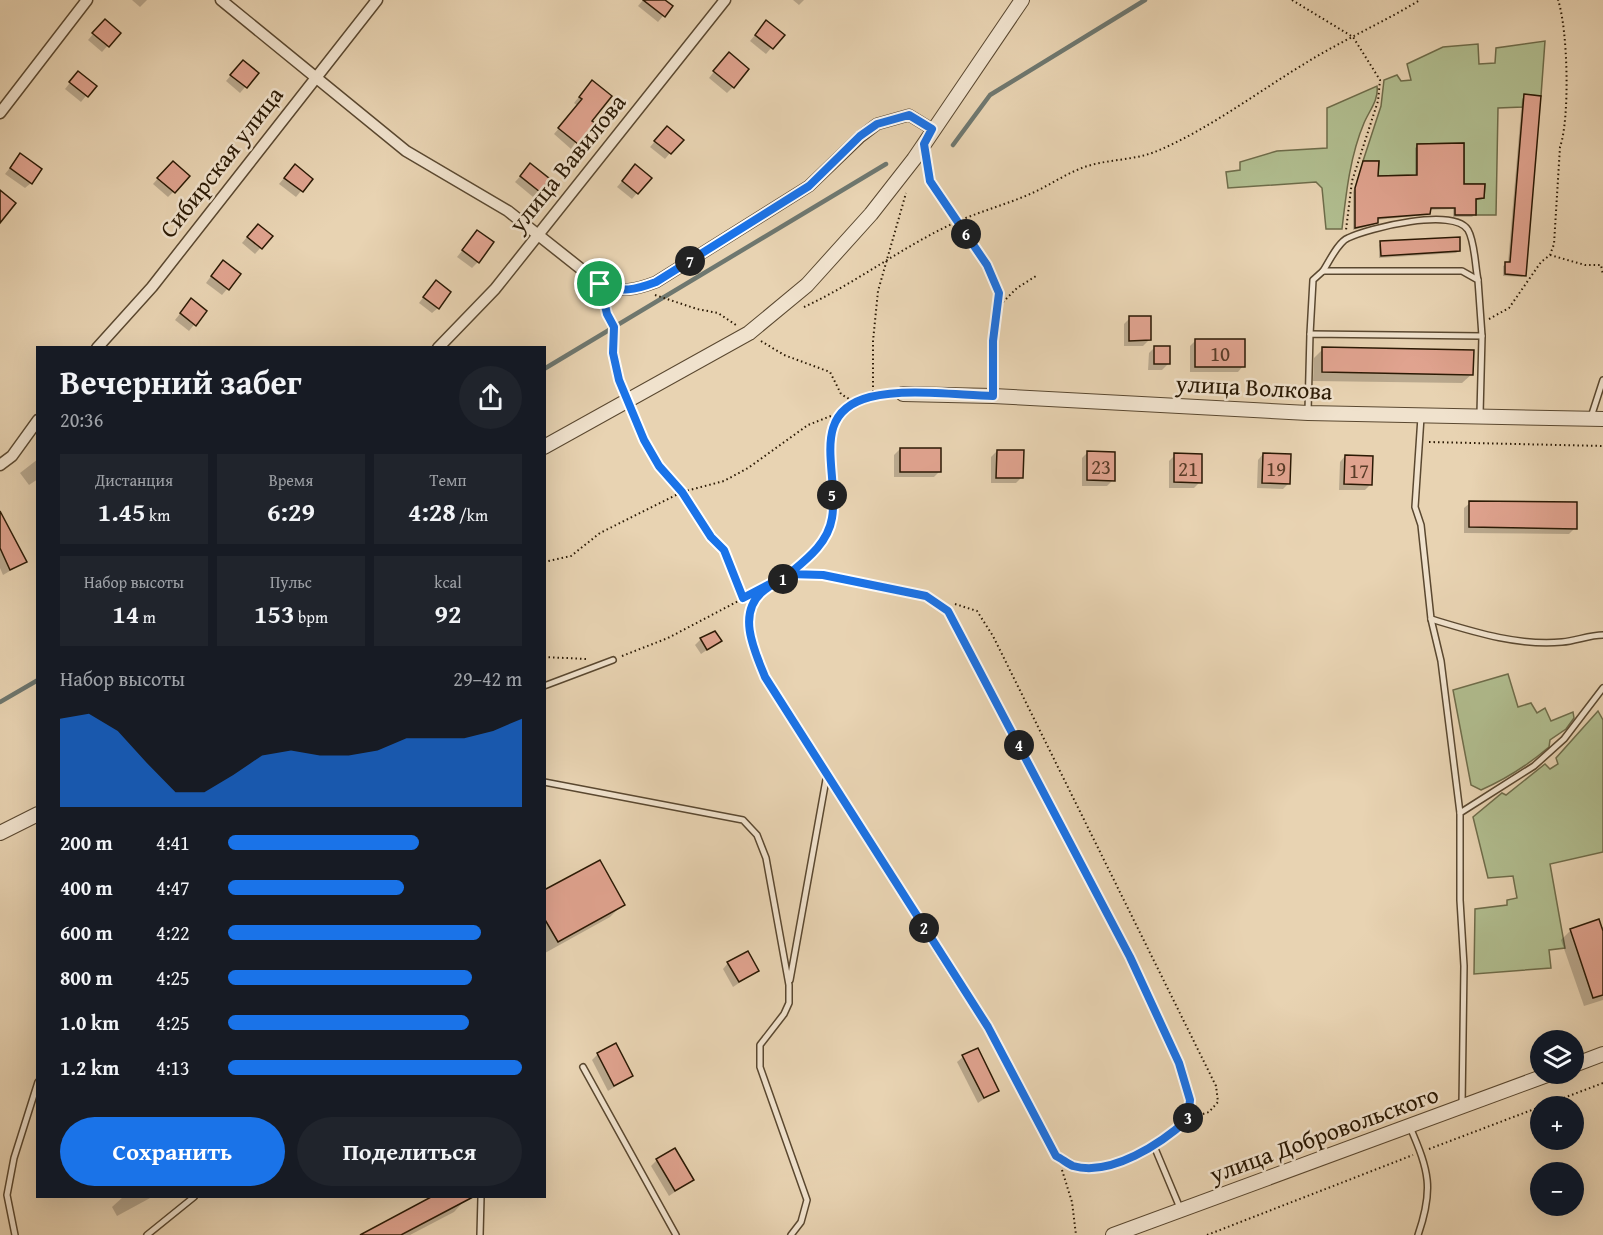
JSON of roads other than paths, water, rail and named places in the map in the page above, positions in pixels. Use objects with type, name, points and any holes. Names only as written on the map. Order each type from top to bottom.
[{"type":"street","points":[[0,113],[87,0]]},
{"type":"street","points":[[221,0],[406,151],[508,211],[600,284],[615,290],[631,291],[656,282],[809,186],[860,136],[877,124],[909,115],[932,129]]},
{"type":"street","name":"Сибирская улица","points":[[99,346],[152,287],[314,76],[377,0]]},
{"type":"street","name":"улица Вавилова","points":[[440,346],[495,289],[725,0]]},
{"type":"street","points":[[546,446],[748,333],[782,308],[807,285],[871,213],[924,144],[932,129],[1022,0]]},
{"type":"street","name":"улица Волкова","points":[[903,394],[993,396],[1308,413],[1597,419]]},
{"type":"street","points":[[0,465],[12,456],[36,423]]},
{"type":"street","points":[[0,833],[36,815]]},
{"type":"street","points":[[1584,1061],[1603,1054]]},
{"type":"street","name":"улица Добровольского","points":[[1113,1235],[1530,1082]]},
{"type":"lane","points":[[1308,413],[1313,280],[1323,271],[1346,238],[1402,221],[1434,220],[1461,223],[1468,231],[1478,280],[1482,323],[1480,417]]},
{"type":"lane","points":[[1323,271],[1462,271],[1478,280]]},
{"type":"lane","points":[[1310,334],[1482,336]]},
{"type":"lane","points":[[1597,419],[1603,380]]},
{"type":"lane","points":[[1421,416],[1415,507],[1421,525],[1431,619],[1441,660],[1460,813],[1460,900],[1464,966],[1462,1107]]},
{"type":"lane","points":[[789,574],[823,575],[926,596],[948,611],[1130,957],[1179,1063],[1190,1100],[1188,1119],[1154,1146],[1110,1165],[1073,1166],[1056,1156],[988,1027],[827,774],[765,677],[751,640],[750,610],[760,594],[789,574]]},
{"type":"lane","points":[[1431,619],[1494,638],[1525,641],[1562,642],[1603,635]]},
{"type":"lane","points":[[546,685],[613,660]]},
{"type":"lane","points":[[1460,813],[1534,766],[1564,739],[1603,688]]},
{"type":"lane","points":[[790,1235],[801,1221],[807,1200],[760,1067],[760,1046],[789,1003],[789,985],[827,774]]},
{"type":"lane","points":[[546,782],[743,820],[757,835],[766,858],[789,985]]},
{"type":"lane","points":[[583,1067],[676,1235]]},
{"type":"lane","points":[[15,1234],[7,1195],[14,1158],[36,1088]]},
{"type":"lane","points":[[1410,1127],[1421,1152],[1428,1180],[1428,1206],[1418,1235]]},
{"type":"lane","points":[[1154,1146],[1181,1210]]},
{"type":"lane","points":[[0,1186],[7,1195]]},
{"type":"lane","points":[[147,1235],[193,1198]]},
{"type":"lane","points":[[480,1235],[481,1198]]},
{"type":"waterway","points":[[953,145],[990,95],[1145,0]]},
{"type":"waterway","points":[[546,368],[886,164]]},
{"type":"waterway","points":[[0,702],[36,681]]}]
